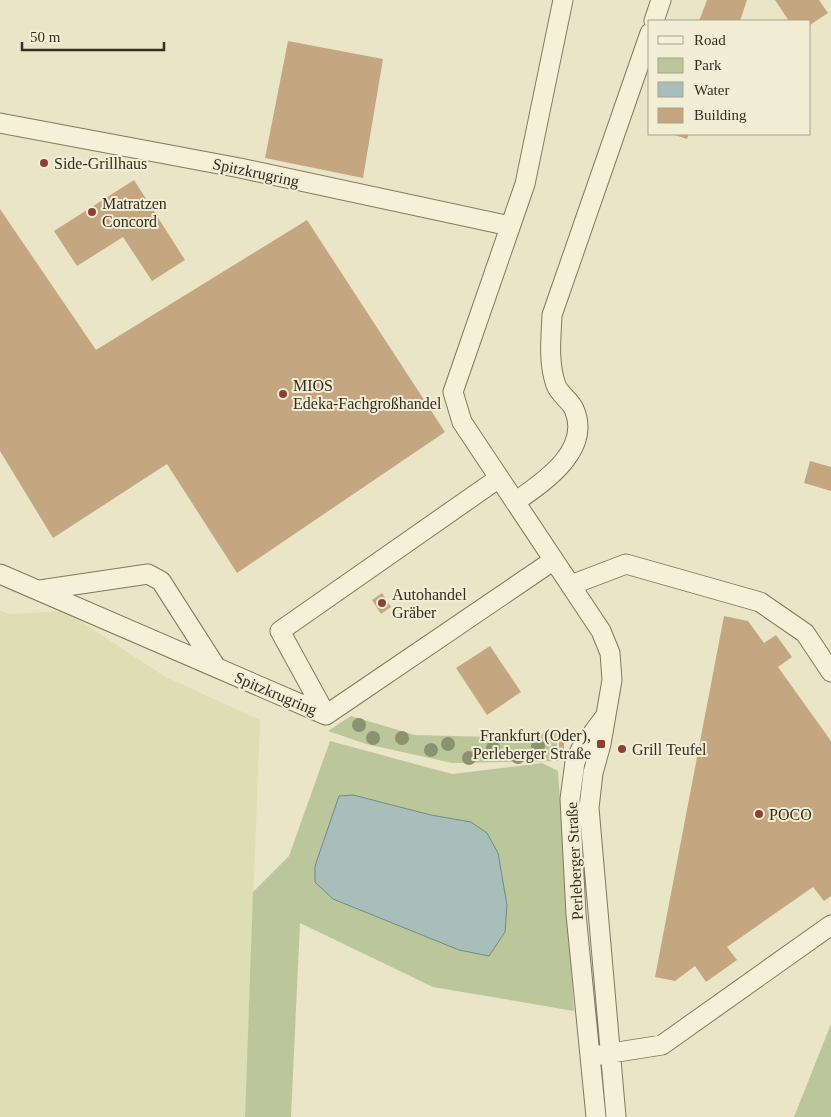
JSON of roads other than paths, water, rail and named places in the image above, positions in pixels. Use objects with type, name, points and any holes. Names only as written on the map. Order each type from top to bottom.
[{"type":"street","points":[[563,0],[525,184],[453,392],[462,422],[601,631],[610,653],[612,680],[604,717]]},
{"type":"street","points":[[654,20],[661,0]]},
{"type":"street","points":[[515,502],[545,482],[570,453],[579,433],[574,409],[556,386],[550,350],[552,315],[648,39]]},
{"type":"street","name":"Spitzkrugring","points":[[0,122],[240,168],[510,226]]},
{"type":"street","points":[[326,714],[280,632],[499,478]]},
{"type":"street","name":"Spitzkrugring","points":[[0,574],[326,714],[554,560]]},
{"type":"street","points":[[571,585],[626,564],[760,602],[805,633],[831,672]]},
{"type":"street","points":[[38,590],[148,574],[161,581],[216,667]]},
{"type":"street","name":"Perleberger Straße","points":[[604,717],[589,808],[616,1117]]},
{"type":"street","name":"Perleberger Straße","points":[[596,1117],[576,914],[570,799],[575,762],[581,749],[604,717]]},
{"type":"street","points":[[590,1056],[662,1045],[831,925]]},
{"type":"water","points":[[353,795],[431,815],[471,822],[487,833],[498,853],[507,905],[505,932],[489,956],[459,950],[333,899],[315,882],[315,866],[339,796]]},
{"type":"place","name":"Side-Grillhaus","points":[[44,163]]},
{"type":"place","name":"Matratzen Concord","points":[[92,212]]},
{"type":"place","name":"MIOS Edeka-Fachgroßhandel","points":[[283,394]]},
{"type":"place","name":"Autohandel Gräber","points":[[382,603]]},
{"type":"place","name":"Frankfurt (Oder), Perleberger Straße","points":[[601,744]]},
{"type":"place","name":"Grill Teufel","points":[[622,749]]},
{"type":"place","name":"POCO","points":[[759,814]]}]
